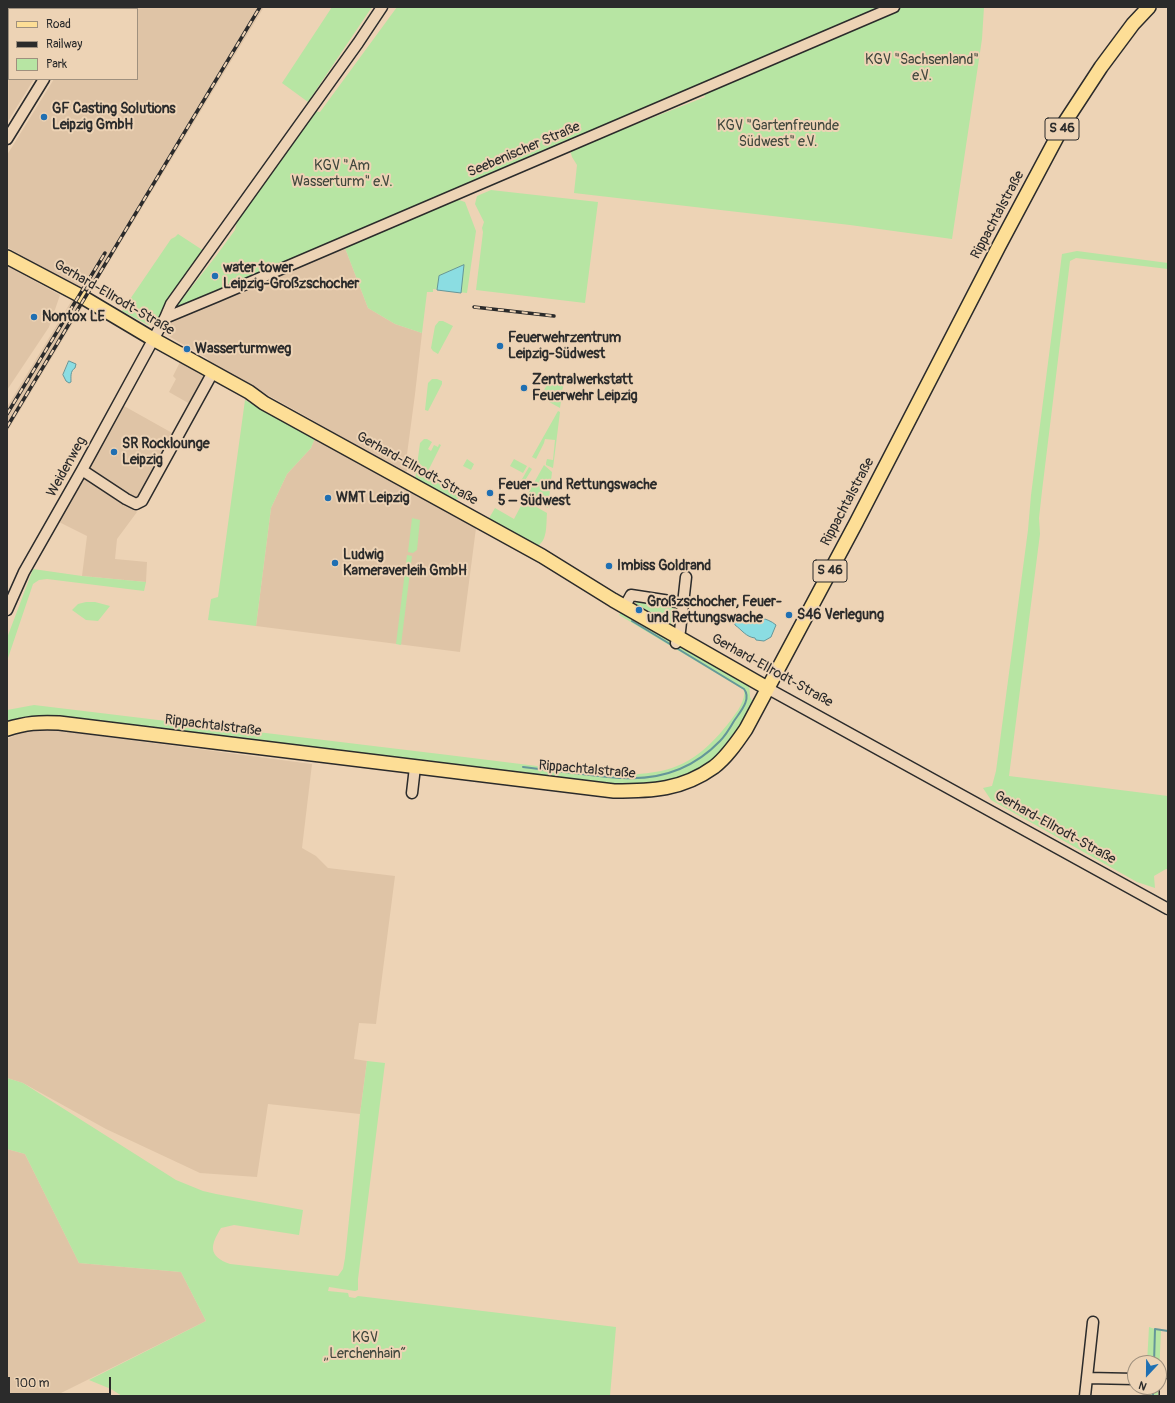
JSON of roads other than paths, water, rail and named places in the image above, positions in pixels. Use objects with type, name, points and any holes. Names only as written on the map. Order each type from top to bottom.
[{"type":"main road","name":"Rippachtalstraße","points":[[7,729],[22,724],[37,722],[59,723],[614,791],[666,789],[688,782],[714,766],[727,754],[746,729],[856,523],[999,246],[1065,122],[1101,67],[1133,24],[1149,7]]},
{"type":"main road","name":"Gerhard-Ellrodt-Straße","points":[[7,257],[79,296],[317,432],[542,556],[625,606],[677,640],[768,688]]},
{"type":"street","points":[[153,339],[172,304],[382,7]]},
{"type":"street","name":"Seebenischer Straße","points":[[165,318],[894,7]]},
{"type":"street","points":[[7,139],[43,80]]},
{"type":"street","name":"Weidenweg","points":[[7,610],[24,572],[82,470],[153,339]]},
{"type":"street","points":[[82,470],[126,500],[136,504],[142,501],[213,372]]},
{"type":"street","points":[[677,640],[684,603],[686,577]]},
{"type":"street","points":[[625,606],[631,595],[684,603]]},
{"type":"street","name":"Gerhard-Ellrodt-Straße","points":[[768,688],[1168,909]]},
{"type":"street","points":[[412,793],[415,767]]},
{"type":"street","points":[[1085,1396],[1093,1322]]},
{"type":"street","points":[[1087,1378],[1127,1380]]},
{"type":"street","points":[[1165,1396],[1165,1388],[1168,1383]]},
{"type":"water","points":[[464,265],[461,293],[437,290],[439,276]]},
{"type":"water","points":[[69,361],[76,364],[72,372],[71,382],[69,383],[63,375]]},
{"type":"water","points":[[740,614],[754,616],[772,622],[776,625],[771,637],[764,641],[756,640],[755,638],[747,635],[735,625],[733,617]]},
{"type":"waterway","points":[[523,767],[615,778],[650,777],[688,765],[710,750],[726,734],[742,710],[746,701],[747,697],[744,689],[632,621]]},
{"type":"waterway","points":[[1154,1355],[1155,1329],[1168,1331]]},
{"type":"railway","points":[[7,427],[260,7]]},
{"type":"railway","points":[[7,414],[105,253]]},
{"type":"railway","points":[[474,307],[554,316]]},
{"type":"place","name":"GF Casting Solutions Leipzig GmbH","points":[[44,117]]},
{"type":"place","name":"water tower Leipzig-Großzschocher","points":[[215,276]]},
{"type":"place","name":"Nontox LE","points":[[34,317]]},
{"type":"place","name":"Feuerwehrzentrum Leipzig-Südwest","points":[[500,346]]},
{"type":"place","name":"Wasserturmweg","points":[[187,349]]},
{"type":"place","name":"Zentralwerkstatt Feuerwehr Leipzig","points":[[524,388]]},
{"type":"place","name":"SR Rocklounge Leipzig","points":[[114,452]]},
{"type":"place","name":"Feuer- und Rettungswache 5 – Südwest","points":[[490,493]]},
{"type":"place","name":"WMT Leipzig","points":[[328,498]]},
{"type":"place","name":"Ludwig Kameraverleih GmbH","points":[[335,563]]},
{"type":"place","name":"Imbiss Goldrand","points":[[609,566]]},
{"type":"place","name":"Großzschocher, Feuer- und Rettungswache","points":[[639,610]]},
{"type":"place","name":"S46 Verlegung","points":[[789,615]]},
{"type":"park label","name":"KGV \"Sachsenland\" e.V.","points":[[922,68]]},
{"type":"park label","name":"KGV \"Gartenfreunde Südwest\" e.V.","points":[[778,134]]},
{"type":"park label","name":"KGV \"Am Wasserturm\" e.V.","points":[[342,174]]},
{"type":"park label","name":"KGV „Lerchenhain“","points":[[365,1346]]}]
